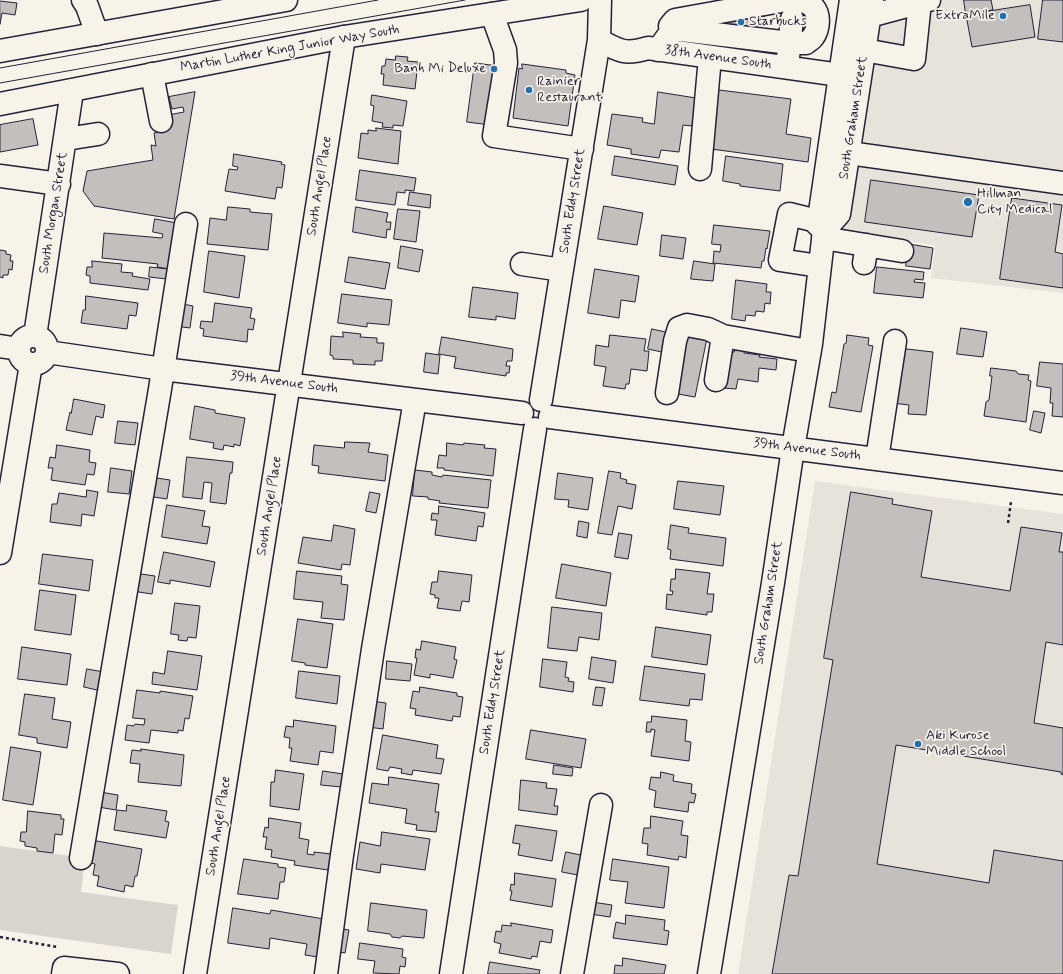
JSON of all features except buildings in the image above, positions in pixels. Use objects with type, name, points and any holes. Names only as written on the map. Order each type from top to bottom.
[{"type":"street","points":[[83,0],[87,6],[97,34]]},
{"type":"street","points":[[0,51],[97,34],[217,6],[286,0]]},
{"type":"street","name":"Martin Luther King Junior Way South","points":[[0,104],[344,37],[581,0]]},
{"type":"street","name":"South Eddy Street","points":[[451,974],[537,415],[599,40],[600,0]]},
{"type":"street","name":"South Graham Street","points":[[709,974],[773,583],[809,351],[823,234],[820,212],[851,0]]},
{"type":"street","points":[[802,1],[813,7],[818,18],[818,27],[813,37],[806,43],[790,43],[673,29],[647,50],[675,20],[791,6],[802,1]]},
{"type":"street","points":[[864,50],[914,59],[924,1],[871,8]]},
{"type":"street","name":"South Graham Street","points":[[823,234],[839,214],[871,8]]},
{"type":"street","points":[[492,14],[506,50],[506,63],[494,136],[582,149]]},
{"type":"street","name":"South Angel Place","points":[[195,974],[344,37]]},
{"type":"street","name":"38th Avenue South","points":[[599,40],[624,52],[647,50],[840,75]]},
{"type":"street","points":[[786,67],[790,43]]},
{"type":"street","points":[[700,169],[710,57]]},
{"type":"street","points":[[152,74],[161,121]]},
{"type":"street","name":"South Morgan Street","points":[[0,553],[26,349],[59,184],[72,90]]},
{"type":"street","points":[[66,139],[98,134]]},
{"type":"street","points":[[849,153],[1063,183]]},
{"type":"street","points":[[0,176],[59,184]]},
{"type":"street","points":[[819,266],[780,260],[789,214],[813,220],[823,234],[865,254],[902,251]]},
{"type":"street","points":[[81,858],[186,224]]},
{"type":"street","points":[[522,264],[562,270]]},
{"type":"street","points":[[667,394],[675,341],[679,328],[687,325],[708,329],[723,336],[809,351]]},
{"type":"street","points":[[716,380],[723,336]]},
{"type":"street","points":[[877,459],[895,341]]},
{"type":"street","name":"39th Avenue South","points":[[26,349],[163,369],[537,415],[1063,483]]},
{"type":"street","points":[[326,974],[373,649],[415,400]]},
{"type":"street","points":[[572,974],[600,805]]},
{"type":"street","points":[[63,971],[118,974]]},
{"type":"path","points":[[1008,523],[1011,502]]},
{"type":"path","points":[[0,937],[62,948],[63,971]]},
{"type":"shaded area","points":[[866,0],[1063,0],[1063,293],[931,278],[935,245],[833,230]]},
{"type":"shaded area","name":"Aki Kurose Middle School","points":[[815,481],[1063,514],[1063,974],[738,974]]},
{"type":"shaded area","points":[[0,846],[85,858],[81,892],[178,905],[171,954],[0,930]]},
{"type":"tram line","points":[[0,68],[378,0]]},
{"type":"tram line","points":[[0,83],[465,0]]},
{"type":"place","name":"ExtraMile","points":[[1003,16]]},
{"type":"place","name":"Starbucks","points":[[741,22]]},
{"type":"place","name":"Banh Mi Deluxe","points":[[494,69]]},
{"type":"place","name":"Rainier Restaurant","points":[[529,90]]},
{"type":"place","name":"Hillman City Medical","points":[[968,202]]},
{"type":"place","name":"Aki Kurose Middle School","points":[[918,744]]}]
